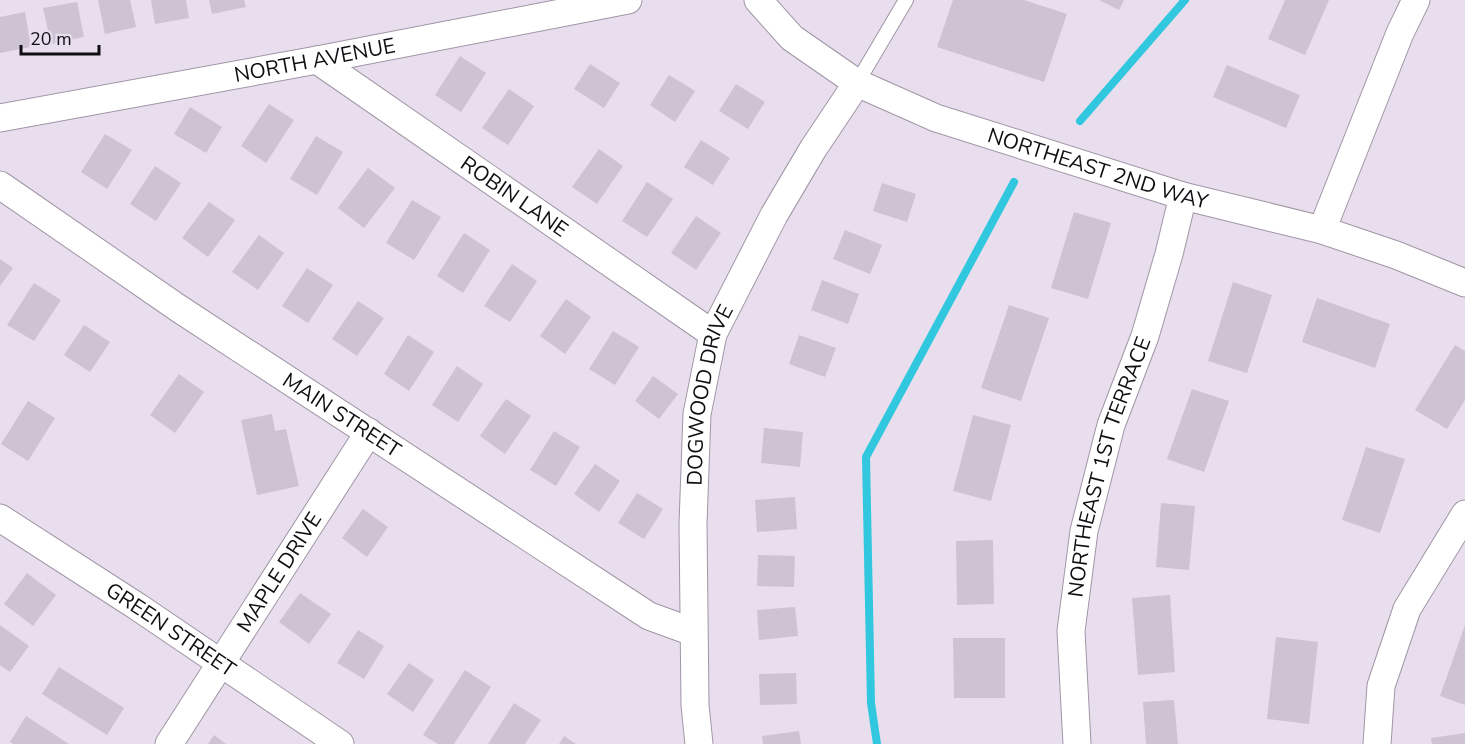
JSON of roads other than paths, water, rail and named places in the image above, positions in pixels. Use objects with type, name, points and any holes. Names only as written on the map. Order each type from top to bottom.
[{"type":"street","name":"NORTH AVENUE","points":[[0,118],[628,0]]},
{"type":"street","name":"NORTHEAST 2ND WAY","points":[[758,0],[792,38],[857,83],[936,118],[1183,196],[1322,230],[1396,255],[1465,284]]},
{"type":"street","points":[[1322,230],[1396,43],[1416,0]]},
{"type":"street","name":"ROBIN LANE","points":[[317,60],[713,334]]},
{"type":"street","name":"DOGWOOD DRIVE","points":[[699,744],[695,705],[693,632],[693,524],[697,414],[713,334],[774,215],[813,148],[857,83]]},
{"type":"street","name":"MAIN STREET","points":[[0,184],[177,308],[648,616],[693,632]]},
{"type":"street","name":"NORTHEAST 1ST TERRACE","points":[[1077,744],[1071,631],[1084,531],[1111,425],[1145,336],[1183,196]]},
{"type":"street","name":"MAPLE DRIVE","points":[[169,744],[369,432]]},
{"type":"street","points":[[1377,744],[1381,686],[1407,609],[1465,513]]},
{"type":"street","name":"GREEN STREET","points":[[0,518],[340,744]]},
{"type":"lane","points":[[857,83],[906,0]]},
{"type":"waterway","points":[[1080,121],[1185,0]]},
{"type":"waterway","points":[[877,744],[871,703],[866,457],[1014,182]]}]
